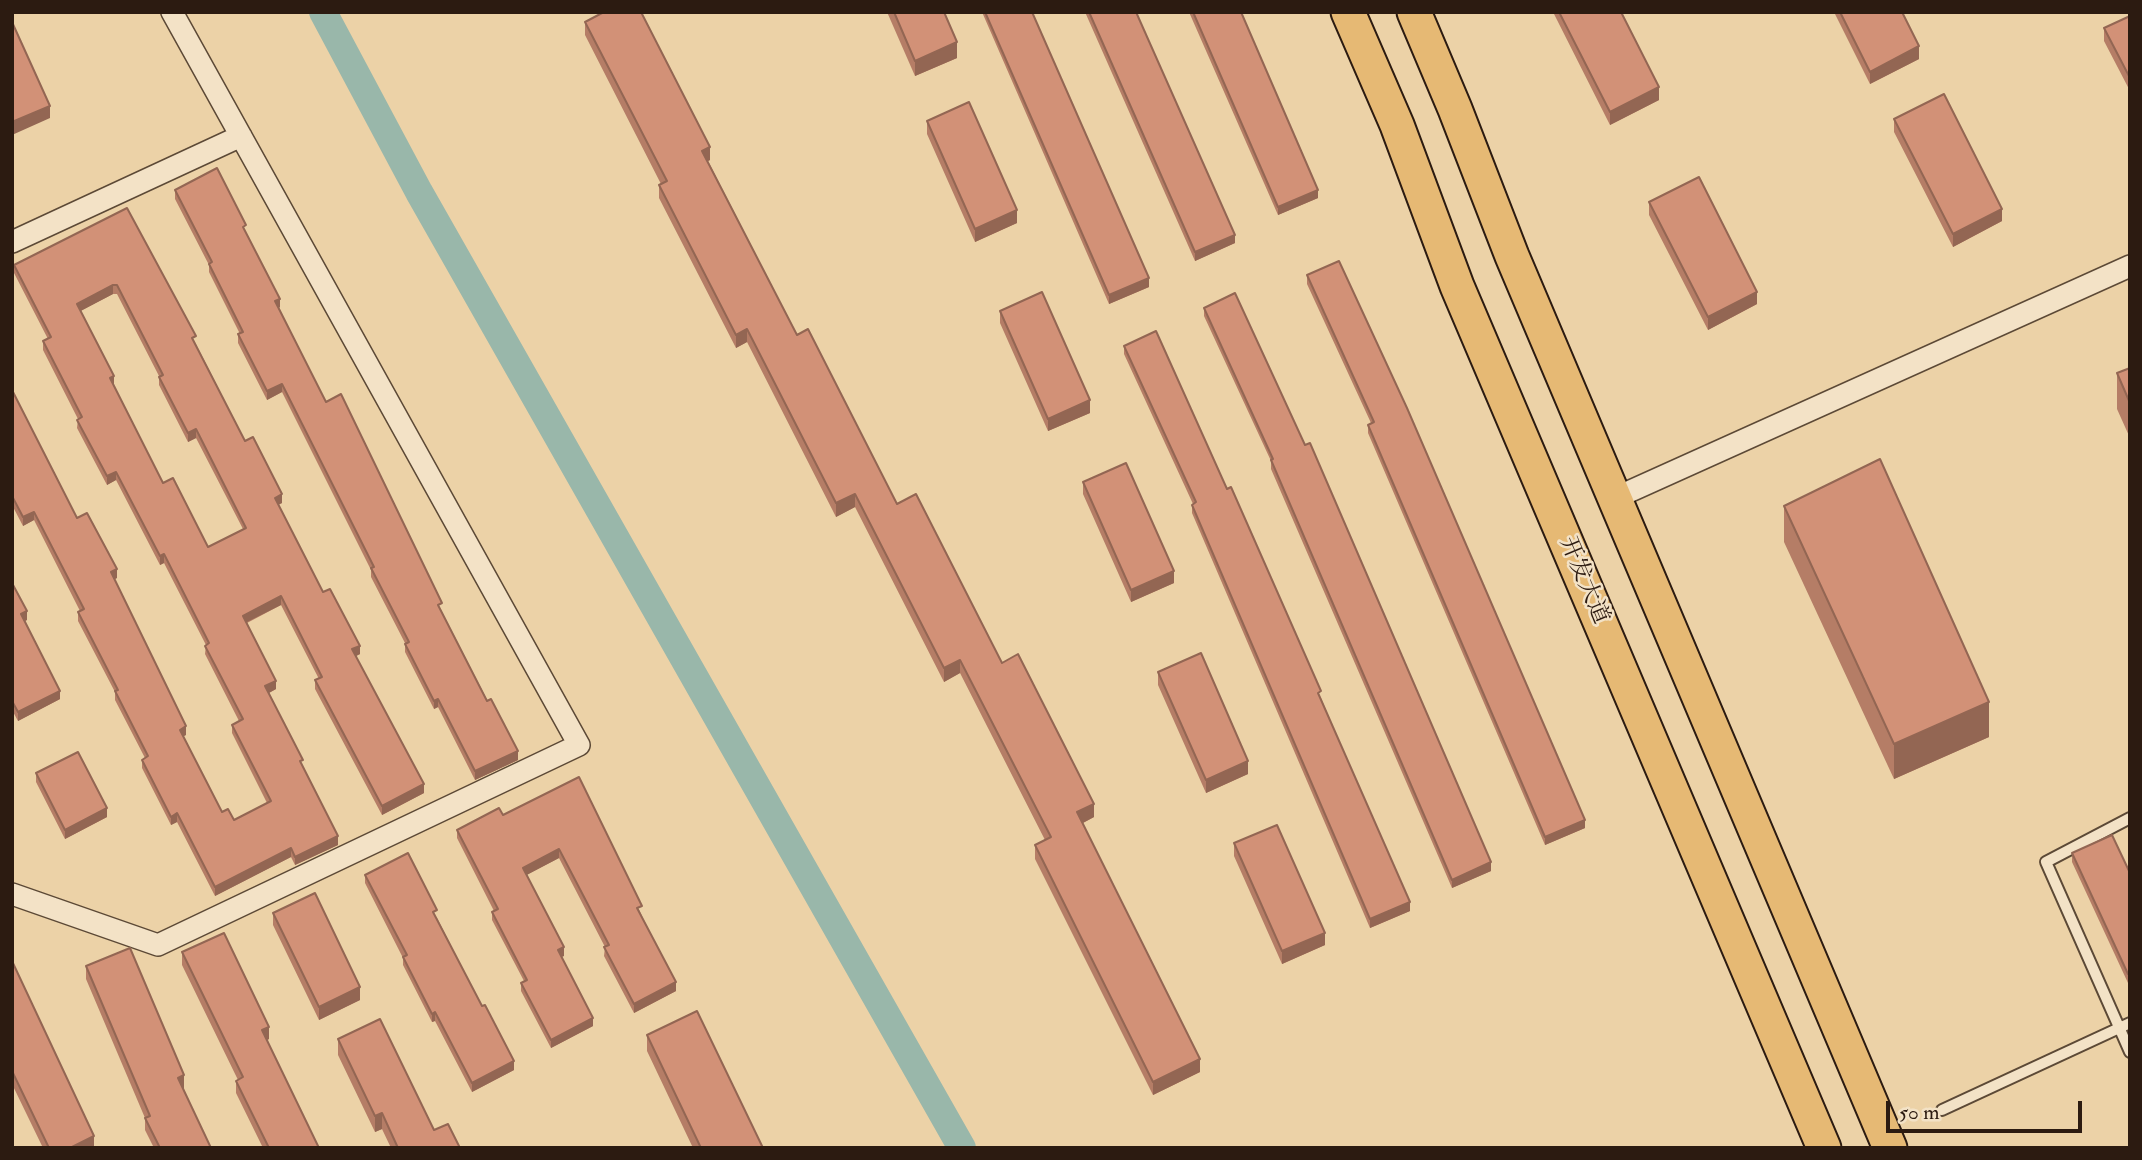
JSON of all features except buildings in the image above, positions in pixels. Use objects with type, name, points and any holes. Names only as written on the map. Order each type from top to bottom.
[{"type":"main road","name":"开发大道","points":[[1348,12],[1397,125],[1457,286],[1824,1148]]},
{"type":"main road","points":[[1414,12],[1512,256],[1890,1148]]},
{"type":"street","points":[[12,894],[158,945],[579,745],[172,12]]},
{"type":"street","points":[[12,242],[241,136]]},
{"type":"street","points":[[1615,498],[2130,267]]},
{"type":"lane","points":[[2130,818],[2046,862],[2124,1025],[2130,1052]]},
{"type":"lane","points":[[1942,1110],[2124,1025]]},
{"type":"waterway","points":[[323,12],[419,192],[962,1148]]}]
